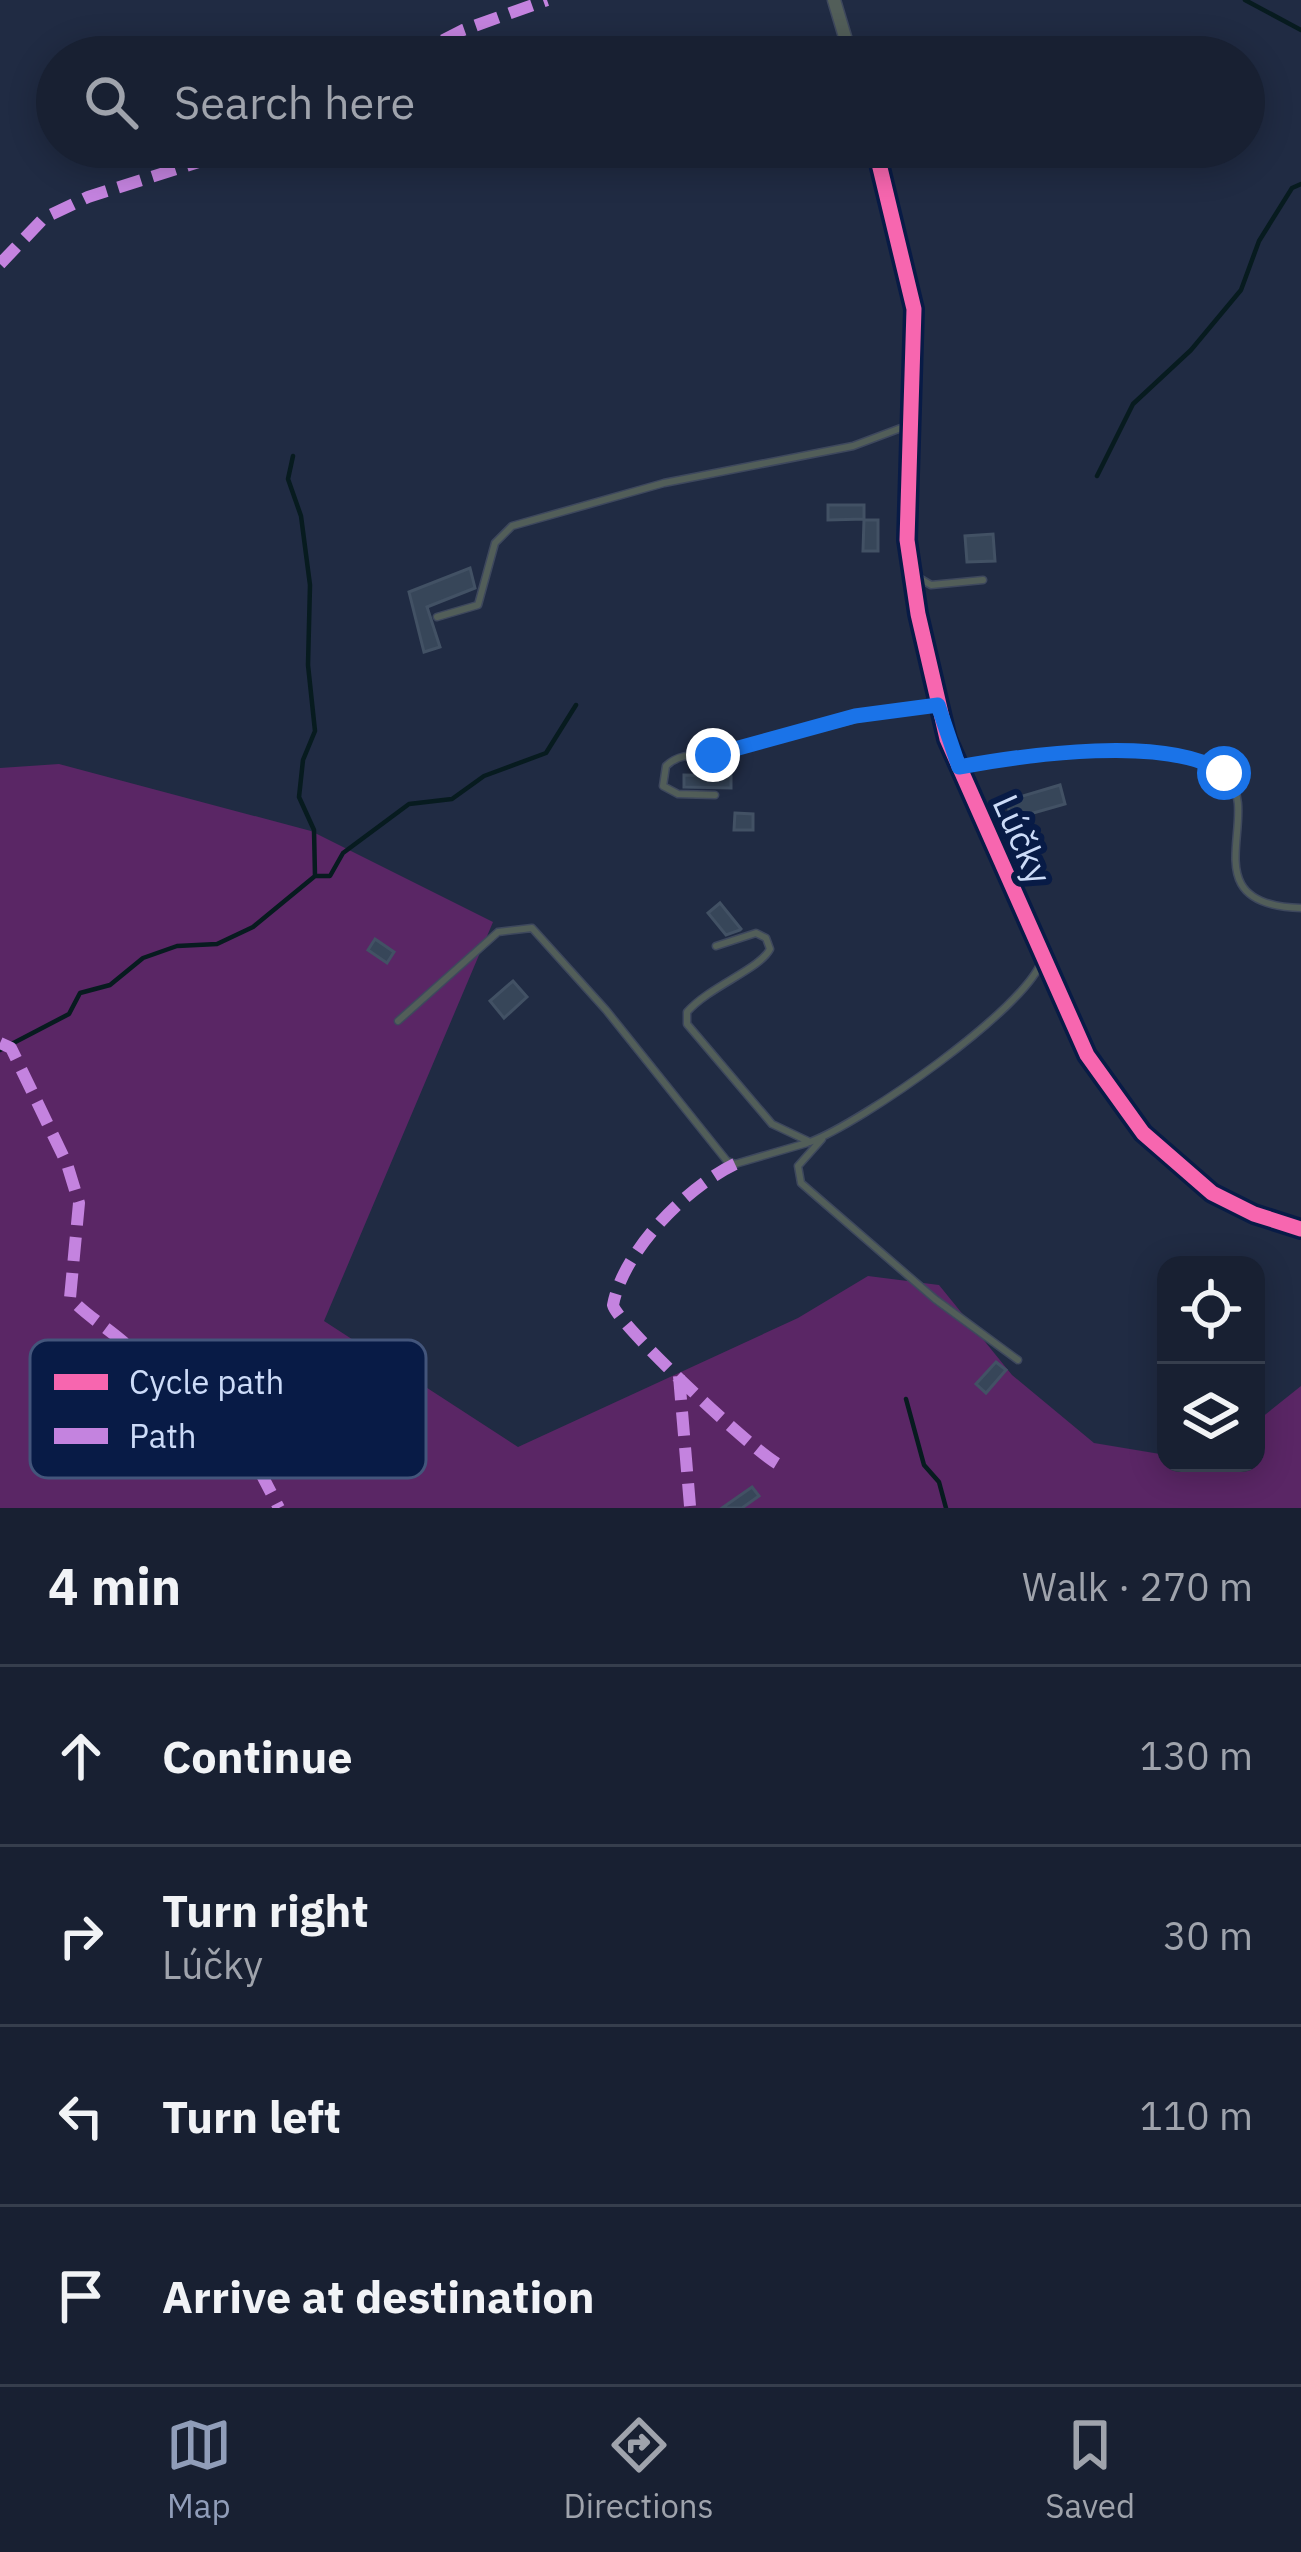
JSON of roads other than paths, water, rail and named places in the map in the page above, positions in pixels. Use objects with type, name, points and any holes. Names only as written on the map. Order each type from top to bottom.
[{"type":"street","points":[[834,0],[845,36]]},
{"type":"street","name":"Lúčky","points":[[880,168],[914,309],[907,540],[911,573],[938,705],[959,767],[1087,1055],[1143,1133],[1212,1192],[1254,1214],[1301,1228]]},
{"type":"lane","points":[[437,617],[478,605],[495,543],[512,526],[664,483],[853,446],[913,423]]},
{"type":"lane","points":[[911,573],[931,585],[983,580]]},
{"type":"lane","points":[[715,795],[670,792],[663,786],[666,766],[680,756],[725,753],[855,716],[938,705]]},
{"type":"lane","points":[[959,767],[1036,756],[1149,753],[1195,758],[1233,783],[1234,844],[1242,882],[1262,903],[1301,908]]},
{"type":"lane","points":[[398,1021],[498,932],[532,928],[727,1161],[825,1136]]},
{"type":"lane","points":[[716,946],[756,933],[766,938],[770,949],[764,960],[714,985],[687,1012],[687,1024],[772,1124],[810,1142]]},
{"type":"lane","points":[[1018,1360],[935,1299],[801,1183],[798,1166],[825,1136],[998,1015],[1028,987],[1043,957]]},
{"type":"waterway","points":[[1245,0],[1301,30]]},
{"type":"waterway","points":[[1097,476],[1133,404],[1191,350],[1241,290],[1259,241],[1292,188],[1301,184]]},
{"type":"waterway","points":[[0,1050],[69,1014],[80,993],[110,985],[143,958],[177,946],[217,944],[253,927],[315,876],[314,830],[299,797],[303,760],[315,731],[308,665],[310,585],[301,516],[288,479],[293,456]]},
{"type":"waterway","points":[[315,876],[330,876],[343,853],[409,804],[452,799],[484,776],[546,753],[576,705]]},
{"type":"waterway","points":[[906,1399],[924,1465],[939,1482],[946,1508]]}]
